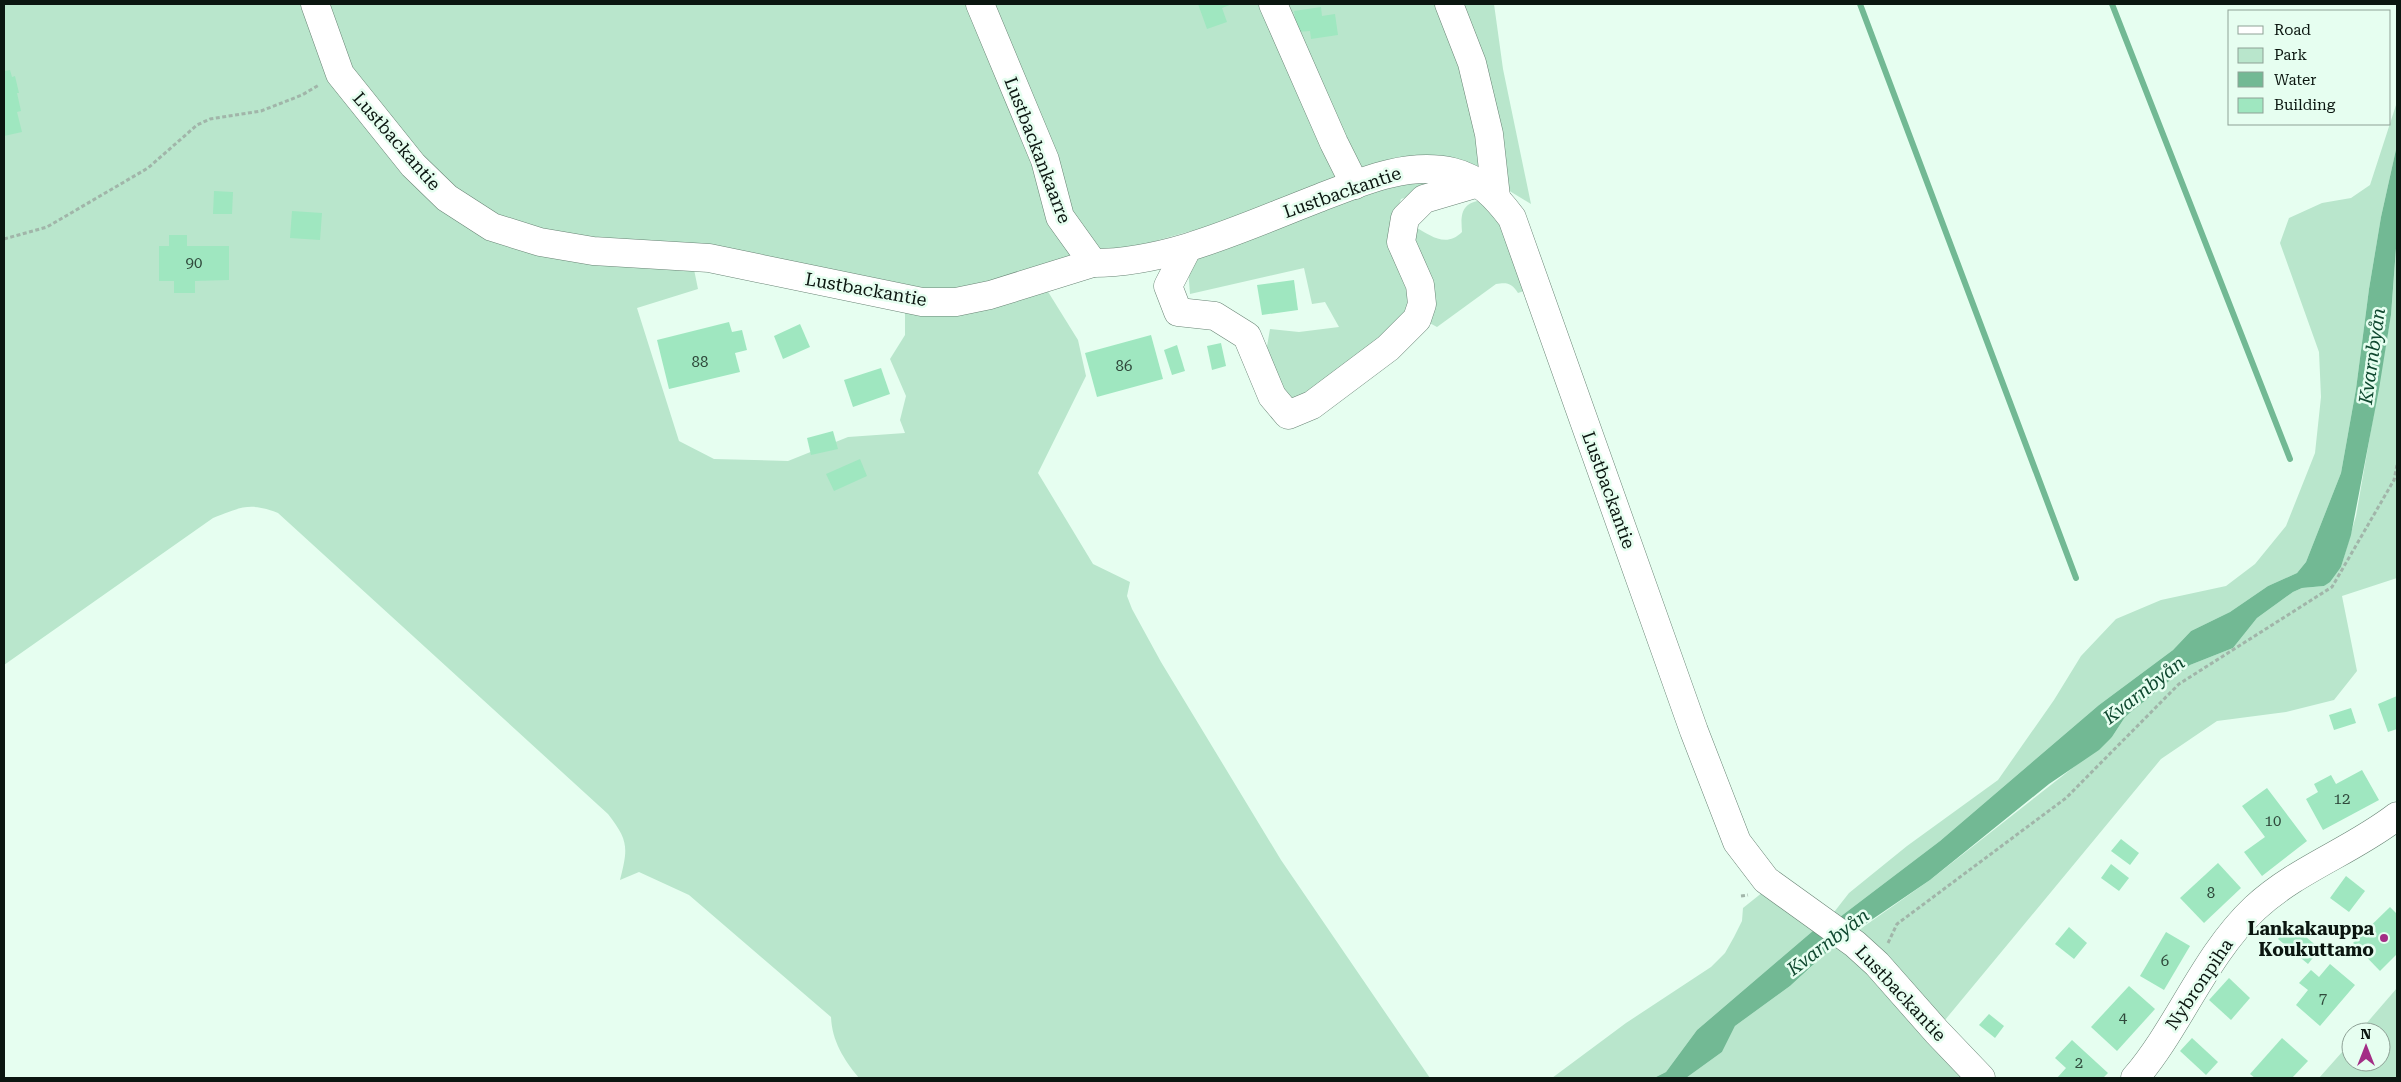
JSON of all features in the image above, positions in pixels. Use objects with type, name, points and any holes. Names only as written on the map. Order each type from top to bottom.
[{"type":"street","name":"Lustbackantie","points":[[316,4],[340,74],[413,165],[447,198],[492,227],[540,242],[593,251],[709,258],[922,302],[956,302],[990,295],[1093,263],[1107,263],[1187,248],[1355,185],[1407,170],[1431,169],[1455,172],[1487,190],[1512,218],[1691,722],[1737,842],[1766,880],[1855,944],[1877,964],[1936,1032],[1981,1078]]},
{"type":"street","name":"Lustbackankaarre","points":[[980,4],[1045,160],[1060,217],[1093,263]]},
{"type":"street","points":[[1274,4],[1334,143],[1355,185]]},
{"type":"street","points":[[1187,248],[1168,286],[1178,312],[1215,316],[1247,336],[1272,396],[1288,415],[1312,405],[1388,348],[1417,319],[1422,304],[1420,285],[1401,242],[1405,218],[1424,199],[1487,190],[1489,134],[1472,62],[1449,4]]},
{"type":"street","name":"Nybronpiha","points":[[2135,1078],[2215,955],[2255,908],[2306,870],[2372,835],[2397,816]]},
{"type":"path","points":[[4,239],[47,226],[148,168],[197,125],[210,119],[261,111],[302,95],[340,74]]},
{"type":"path","points":[[1877,964],[1897,924],[2066,798],[2179,684],[2332,588],[2394,480],[2397,464]]},
{"type":"green space","points":[[4,4],[1494,4],[1503,69],[1531,204],[1480,173],[1401,199],[1394,220],[1414,296],[1411,317],[1287,406],[1266,352],[1270,329],[1299,332],[1339,327],[1325,302],[1312,304],[1304,268],[1190,294],[1188,268],[1198,252],[1191,231],[1037,274],[1078,340],[1086,376],[1038,473],[1093,564],[1130,582],[1127,596],[1132,609],[1161,662],[1281,860],[1430,1078],[859,1078],[848,1064],[836,1042],[831,1017],[689,895],[639,872],[620,880],[625,845],[620,831],[608,814],[278,513],[268,510],[246,507],[213,518],[4,665]],"holes":[[[689,245],[905,284],[905,335],[890,359],[906,396],[900,420],[905,433],[848,437],[788,461],[714,459],[679,441],[637,308],[698,289]]]},
{"type":"green space","points":[[2397,102],[2397,145],[2381,217],[2369,289],[2356,389],[2341,473],[2306,562],[2297,573],[2268,586],[2230,612],[2191,631],[2173,650],[2099,705],[1940,841],[1836,920],[1831,916],[1849,893],[1907,846],[1998,780],[2054,700],[2081,656],[2116,619],[2161,600],[2226,586],[2255,564],[2286,526],[2315,453],[2321,397],[2319,352],[2280,243],[2289,218],[2322,203],[2351,198],[2370,185]]},
{"type":"green space","points":[[1477,201],[1484,202],[1498,214],[1524,291],[1518,293],[1509,284],[1496,284],[1437,327],[1424,320],[1414,226],[1438,239],[1444,240],[1456,237],[1462,232],[1462,217],[1465,209],[1471,203]]},
{"type":"green space","points":[[2397,235],[2397,578],[2342,596],[2357,671],[2334,700],[2286,712],[2217,721],[2161,759],[1945,1020],[1870,942],[1856,932],[1930,880],[2112,737],[2125,717],[2179,673],[2190,665],[2233,648],[2257,618],[2293,592],[2302,588],[2324,586],[2341,567],[2356,516],[2391,315]]},
{"type":"green space","points":[[1768,888],[1814,930],[1697,1030],[1666,1072],[1654,1078],[1552,1078],[1626,1023],[1711,967],[1725,953],[1734,937],[1742,921],[1743,908]]},
{"type":"green space","points":[[1839,942],[1969,1078],[1686,1078],[1722,1052],[1735,1026],[1790,986]]},
{"type":"green space","points":[[2397,988],[2397,1078],[2319,1078],[2341,1053],[2341,1072],[2391,1072],[2391,1022],[2368,1022]]},
{"type":"water","name":"Kvarnbyån","points":[[2397,145],[2397,235],[2391,315],[2351,535],[2341,567],[2330,582],[2324,586],[2302,588],[2293,592],[2257,618],[2233,648],[2190,665],[2179,673],[2125,717],[2112,737],[2099,750],[2049,784],[1930,880],[1836,944],[1790,986],[1735,1026],[1722,1052],[1686,1078],[1654,1078],[1666,1072],[1697,1030],[1814,930],[1836,920],[1940,841],[2099,705],[2173,650],[2191,631],[2230,612],[2268,586],[2297,573],[2306,562],[2341,473],[2356,389],[2369,289],[2381,217]]},
{"type":"building","points":[[1198,4],[1232,4],[1222,8],[1227,22],[1207,29]]},
{"type":"building","points":[[1321,7],[1322,16],[1335,14],[1338,35],[1311,39],[1310,31],[1297,32],[1294,11]]},
{"type":"building","points":[[10,70],[12,77],[15,76],[19,93],[17,93],[21,111],[17,112],[22,132],[4,136],[4,71]]},
{"type":"building","points":[[214,191],[233,192],[232,214],[213,214]]},
{"type":"building","points":[[292,211],[322,213],[320,240],[290,238]]},
{"type":"building","points":[[169,235],[187,235],[187,246],[229,246],[229,280],[195,281],[195,293],[174,293],[174,281],[159,281],[159,246],[169,246]]},
{"type":"building","points":[[1294,280],[1298,310],[1262,315],[1257,285]]},
{"type":"building","points":[[729,322],[732,332],[742,330],[747,350],[735,353],[740,372],[669,389],[657,340]]},
{"type":"building","points":[[800,324],[810,347],[783,359],[774,336]]},
{"type":"building","points":[[1151,335],[1163,379],[1097,397],[1085,353]]},
{"type":"building","points":[[1221,343],[1226,366],[1212,370],[1207,346]]},
{"type":"building","points":[[1177,345],[1185,371],[1172,375],[1164,350]]},
{"type":"building","points":[[881,368],[890,394],[853,407],[844,380]]},
{"type":"building","points":[[833,431],[838,449],[811,455],[807,438]]},
{"type":"building","points":[[860,459],[867,476],[834,491],[826,474]]},
{"type":"building","points":[[2397,696],[2397,729],[2388,732],[2378,704]]},
{"type":"building","points":[[2351,708],[2356,723],[2334,730],[2329,715]]},
{"type":"building","points":[[2362,770],[2379,800],[2323,830],[2306,799],[2318,792],[2314,784],[2331,775],[2336,784]]},
{"type":"building","points":[[2267,788],[2307,841],[2262,876],[2244,852],[2265,837],[2242,806]]},
{"type":"building","points":[[2121,839],[2139,853],[2130,865],[2111,851]]},
{"type":"building","points":[[2218,863],[2241,888],[2204,923],[2180,898]]},
{"type":"building","points":[[2111,864],[2129,878],[2119,891],[2101,878]]},
{"type":"building","points":[[2346,876],[2365,891],[2349,912],[2330,898]]},
{"type":"building","points":[[2390,907],[2397,914],[2397,954],[2380,971],[2353,943]]},
{"type":"building","points":[[2291,924],[2320,949],[2308,964],[2278,939]]},
{"type":"building","points":[[2069,927],[2087,943],[2074,959],[2055,944]]},
{"type":"building","points":[[2166,932],[2190,946],[2164,990],[2140,976]]},
{"type":"building","points":[[2330,964],[2355,985],[2320,1026],[2296,1005],[2308,990],[2299,983],[2311,970],[2319,977]]},
{"type":"building","points":[[2229,978],[2250,998],[2231,1020],[2209,1000]]},
{"type":"building","points":[[2129,986],[2155,1009],[2117,1051],[2091,1027]]},
{"type":"building","points":[[1989,1014],[2004,1026],[1995,1038],[1979,1025]]},
{"type":"building","points":[[2192,1038],[2218,1062],[2206,1075],[2180,1051]]},
{"type":"building","points":[[2282,1038],[2308,1061],[2292,1078],[2255,1078],[2250,1074]]},
{"type":"building","points":[[2072,1040],[2108,1073],[2103,1078],[2057,1078],[2066,1068],[2055,1058]]},
{"type":"waterway","points":[[1860,4],[2076,578]]},
{"type":"waterway","points":[[2112,4],[2290,459]]},
{"type":"place","name":"Lankakauppa Koukuttamo","points":[[2384,938]]}]
